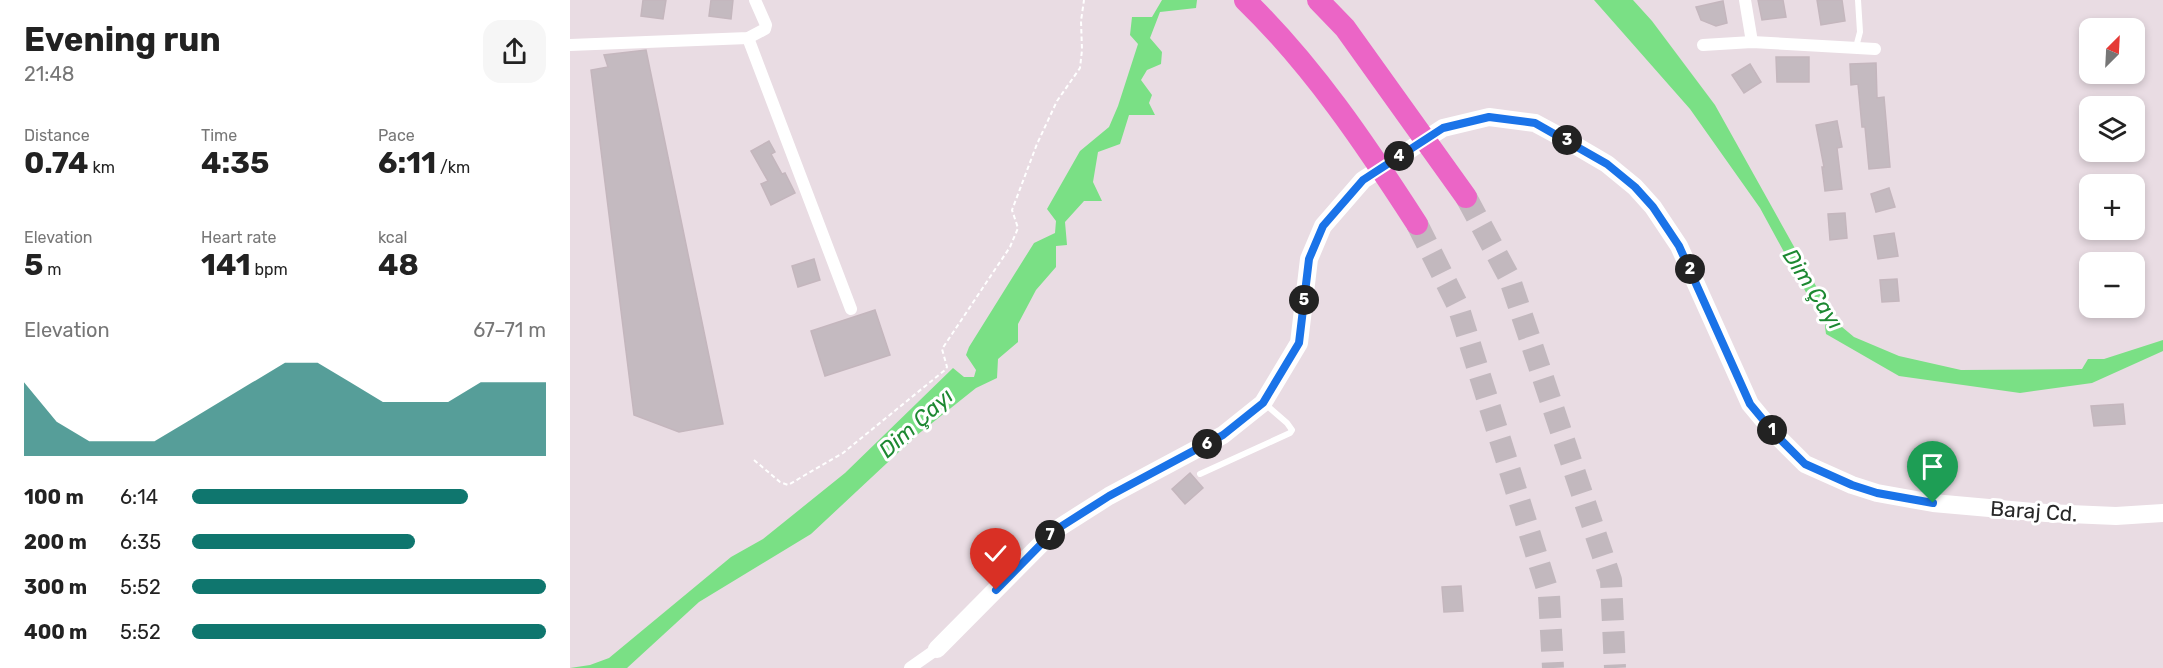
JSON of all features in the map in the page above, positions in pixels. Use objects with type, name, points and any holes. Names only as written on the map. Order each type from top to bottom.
[{"type":"highway","points":[[1245,0],[1274,28],[1313,74],[1418,224]]},
{"type":"highway","points":[[1318,0],[1345,28],[1466,197]]},
{"type":"street","points":[[570,45],[748,38],[765,29],[766,25],[754,0]]},
{"type":"street","points":[[1745,0],[1752,42]]},
{"type":"street","points":[[748,38],[851,309]]},
{"type":"street","points":[[1703,45],[1752,42],[1856,46],[1875,49]]},
{"type":"street","name":"Baraj Cd.","points":[[910,668],[938,649],[1054,531],[1109,496],[1223,435],[1263,403],[1299,343],[1309,259],[1323,226],[1363,180],[1433,134],[1443,128],[1489,117],[1535,123],[1607,164],[1635,187],[1653,207],[1679,246],[1750,404],[1775,434],[1805,464],[1852,485],[1877,493],[1933,503],[2058,514],[2116,516],[2163,513]]},
{"type":"lane","points":[[1856,46],[1860,32],[1857,0]]},
{"type":"lane","points":[[1200,474],[1290,433],[1292,430],[1287,423],[1263,403]]},
{"type":"path","points":[[754,460],[780,482],[788,485],[843,453],[945,370],[947,366],[942,349],[1010,247],[1018,228],[1012,210],[1036,144],[1057,101],[1080,68],[1081,13],[1084,0]]},
{"type":"water","name":"Dim Çayı","points":[[1162,0],[1197,0],[1196,8],[1160,12],[1150,38],[1162,52],[1161,64],[1147,70],[1141,80],[1152,95],[1149,103],[1155,115],[1129,115],[1120,144],[1098,152],[1093,182],[1102,201],[1084,201],[1065,222],[1067,245],[1056,246],[1056,267],[1036,290],[1018,324],[1018,342],[998,359],[997,378],[976,388],[917,435],[811,534],[699,602],[627,668],[570,668],[590,665],[609,658],[731,557],[763,539],[845,473],[953,368],[964,377],[974,377],[976,370],[966,355],[969,347],[1034,243],[1055,233],[1056,221],[1047,209],[1080,151],[1109,127],[1138,44],[1130,35],[1132,17],[1152,17]]},
{"type":"water","name":"Dim Çayı","points":[[1594,0],[1633,0],[1652,21],[1715,105],[1836,322],[1854,337],[1899,356],[1961,370],[2082,369],[2088,359],[2104,359],[2163,340],[2163,351],[2092,383],[2020,393],[1899,376],[1826,334],[1827,315],[1808,296],[1760,208],[1690,109]]},
{"type":"building","points":[[643,0],[666,0],[663,19],[641,16]]},
{"type":"building","points":[[711,0],[733,0],[731,19],[709,16]]},
{"type":"building","points":[[1758,0],[1783,0],[1786,17],[1762,20]]},
{"type":"building","points":[[1817,0],[1842,0],[1845,21],[1821,25]]},
{"type":"building","points":[[1723,1],[1727,23],[1716,26],[1701,20],[1696,7]]},
{"type":"building","points":[[646,50],[723,424],[679,432],[634,415],[591,70],[608,67],[604,55]]},
{"type":"building","points":[[1776,57],[1809,57],[1809,82],[1777,82]]},
{"type":"building","points":[[1876,63],[1877,98],[1884,97],[1890,167],[1869,169],[1858,84],[1851,85],[1850,64]]},
{"type":"building","points":[[1750,64],[1761,82],[1744,93],[1732,75]]},
{"type":"building","points":[[1837,121],[1842,147],[1837,148],[1842,189],[1825,191],[1822,167],[1824,167],[1816,125]]},
{"type":"building","points":[[769,141],[775,152],[771,154],[782,174],[785,173],[795,193],[771,205],[761,184],[768,181],[751,151]]},
{"type":"building","points":[[1889,188],[1895,207],[1876,212],[1871,194]]},
{"type":"building","points":[[1845,213],[1847,238],[1830,240],[1828,214]]},
{"type":"building","points":[[1894,233],[1898,256],[1878,259],[1874,236]]},
{"type":"building","points":[[814,259],[820,280],[798,287],[792,266]]},
{"type":"building","points":[[1897,279],[1899,301],[1882,302],[1880,280]]},
{"type":"building","points":[[875,310],[890,355],[825,376],[811,331]]},
{"type":"building","points":[[2123,404],[2125,424],[2094,426],[2091,406]]},
{"type":"building","points":[[1190,473],[1203,488],[1185,504],[1172,489]]},
{"type":"building","points":[[1461,586],[1463,611],[1444,612],[1442,587]]},
{"type":"tunnel","points":[[1466,197],[1509,277],[1611,580],[1615,668]]},
{"type":"tunnel","points":[[1417,224],[1458,306],[1549,595],[1553,668]]},
{"type":"route","points":[[996,590],[1054,531],[1109,496],[1223,435],[1263,403],[1299,343],[1309,259],[1323,226],[1363,180],[1443,128],[1489,117],[1535,123],[1607,164],[1635,187],[1653,207],[1679,246],[1750,404],[1775,434],[1805,464],[1852,485],[1877,493],[1933,503]]}]
